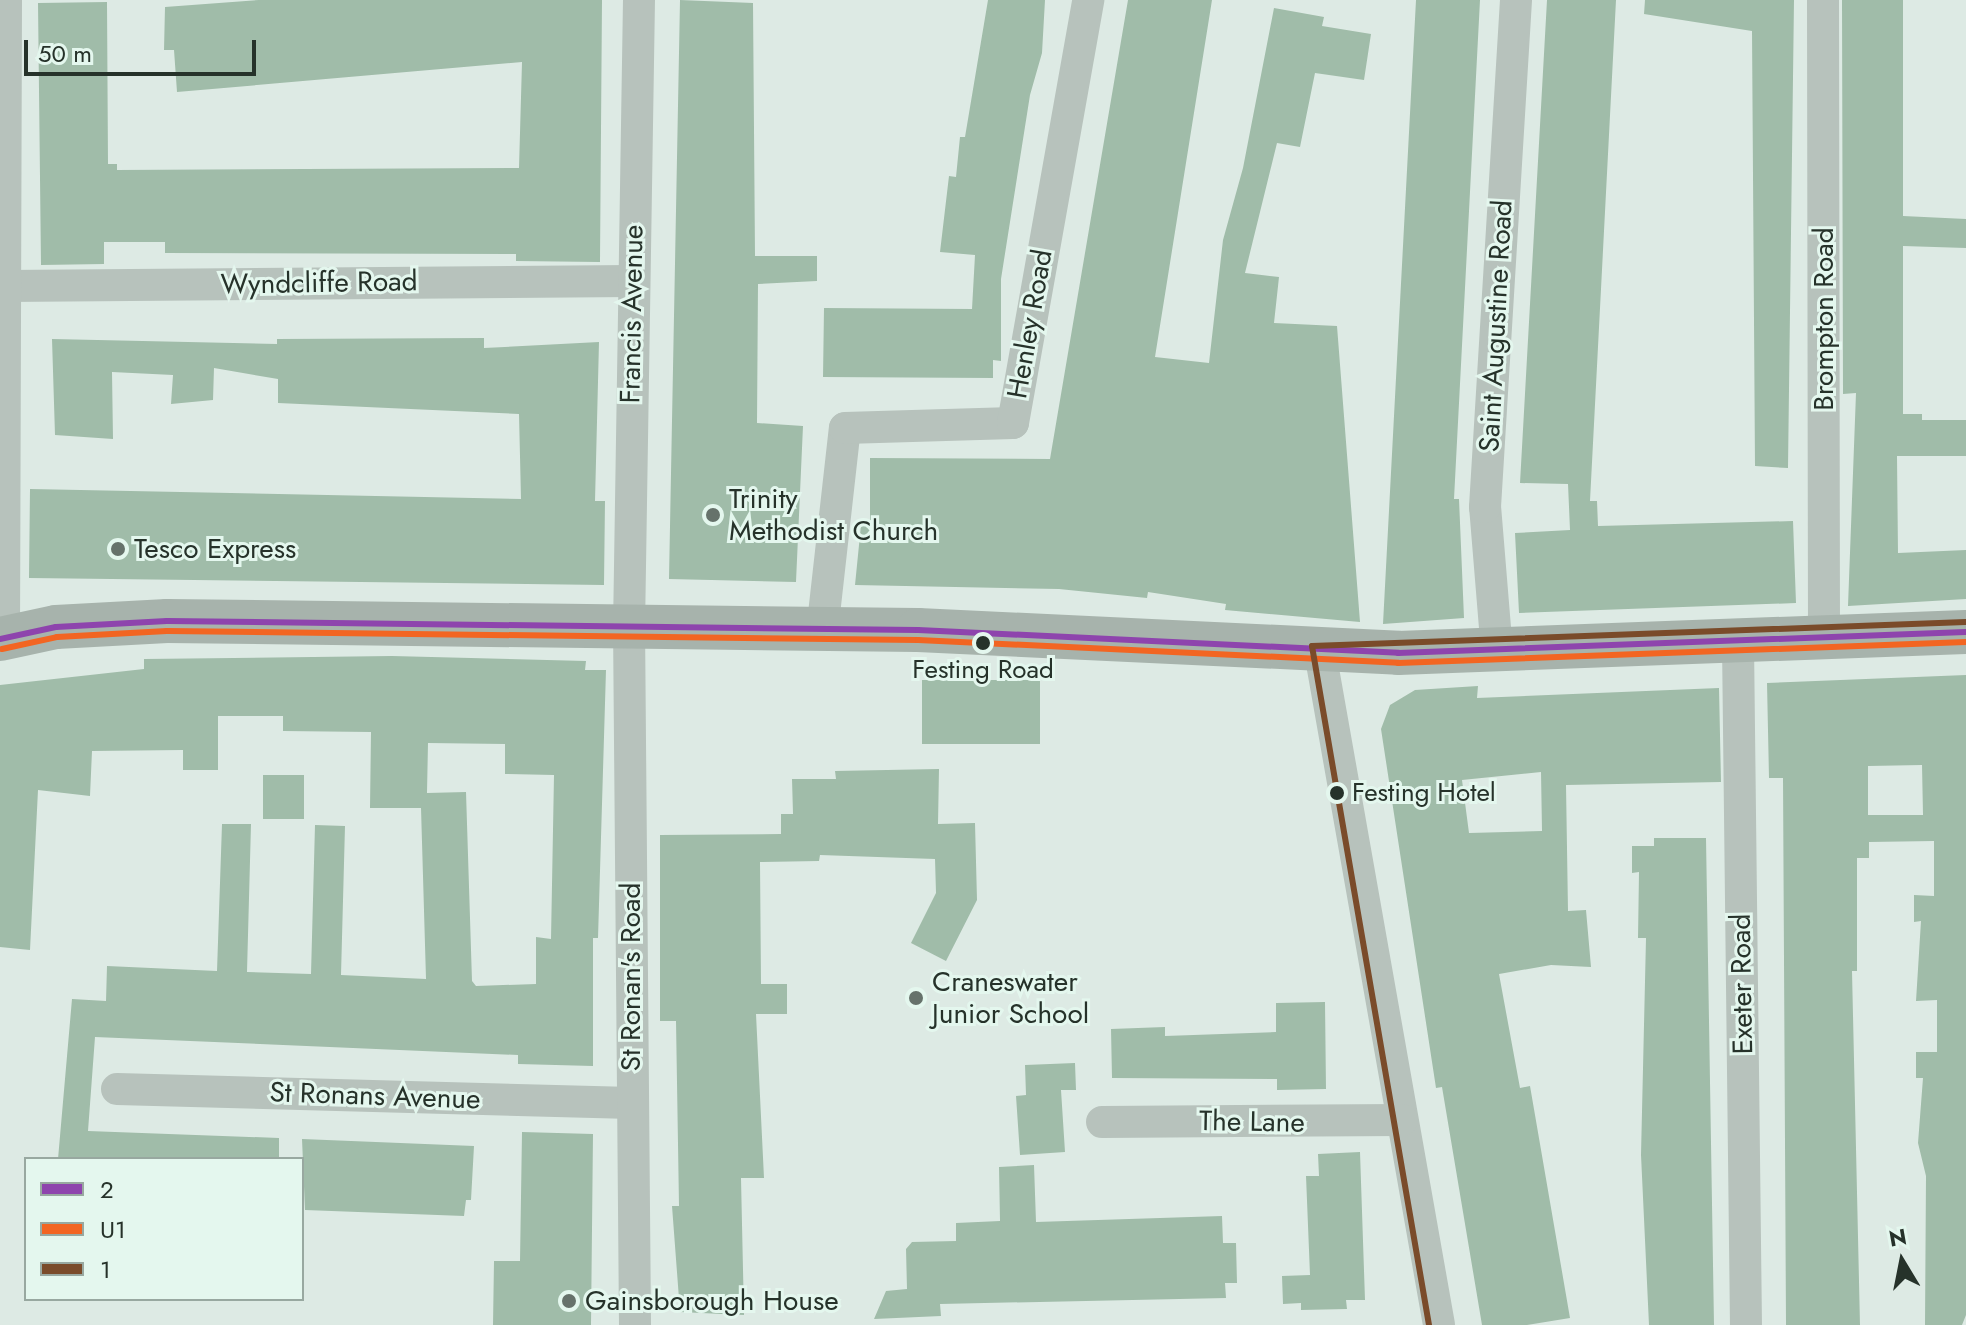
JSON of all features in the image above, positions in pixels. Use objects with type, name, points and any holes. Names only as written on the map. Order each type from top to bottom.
[{"type":"main road","points":[[2,638],[56,627],[167,621],[1116,638],[1320,652],[1497,652],[1966,632]]},
{"type":"street","points":[[2,638],[6,286],[2,166],[6,0]]},
{"type":"street","name":"Francis Avenue","points":[[629,629],[631,281],[639,0]]},
{"type":"street","name":"Henley Road","points":[[822,632],[845,428],[1013,423],[1088,0]]},
{"type":"street","name":"Saint Augustine Road","points":[[1497,652],[1485,507],[1516,0]]},
{"type":"street","name":"Brompton Road","points":[[1823,0],[1824,639]]},
{"type":"street","name":"Wyndcliffe Road","points":[[6,286],[631,281]]},
{"type":"street","name":"St Ronan's Road","points":[[629,629],[635,1325]]},
{"type":"street","name":"Exeter Road","points":[[1738,643],[1746,1325]]},
{"type":"street","points":[[1320,652],[1439,1325]]},
{"type":"street","name":"St Ronans Avenue","points":[[117,1089],[632,1103]]},
{"type":"street","name":"The Lane","points":[[1102,1122],[1402,1120]]},
{"type":"building","points":[[259,0],[602,0],[600,262],[516,261],[516,254],[165,253],[165,242],[104,242],[104,264],[41,265],[38,3],[107,2],[108,164],[117,164],[117,170],[519,168],[522,62],[177,92],[174,50],[164,50],[165,7]]},
{"type":"building","points":[[680,0],[753,3],[755,256],[817,256],[817,281],[758,284],[757,423],[803,426],[796,582],[669,579]]},
{"type":"building","points":[[988,0],[1045,0],[1042,53],[1030,95],[1001,279],[1001,361],[993,360],[993,378],[823,377],[824,308],[972,309],[975,255],[940,252],[949,176],[956,177],[960,137],[965,137]]},
{"type":"building","points":[[1128,0],[1212,0],[1155,357],[1209,363],[1223,240],[1243,168],[1274,8],[1324,17],[1322,26],[1371,34],[1364,80],[1315,73],[1300,147],[1277,143],[1245,273],[1279,277],[1274,323],[1337,326],[1360,622],[1225,610],[1226,604],[1148,592],[1147,598],[1059,589],[855,585],[861,525],[870,526],[870,458],[1050,459]]},
{"type":"building","points":[[1416,0],[1480,0],[1454,499],[1459,499],[1464,618],[1383,624]]},
{"type":"building","points":[[1547,0],[1616,0],[1590,501],[1597,501],[1598,526],[1793,521],[1796,603],[1519,613],[1515,533],[1570,530],[1568,484],[1520,483]]},
{"type":"building","points":[[1645,0],[1794,0],[1788,468],[1755,466],[1752,31],[1644,14]]},
{"type":"building","points":[[1842,0],[1903,0],[1903,216],[1966,219],[1966,248],[1903,246],[1903,414],[1922,414],[1922,420],[1966,420],[1966,456],[1897,456],[1898,553],[1966,550],[1966,599],[1848,606],[1856,393],[1843,394]]},
{"type":"building","points":[[484,338],[484,348],[599,342],[595,501],[605,501],[604,585],[29,578],[30,489],[521,499],[519,414],[278,403],[278,379],[214,368],[213,400],[171,404],[173,375],[112,372],[113,439],[55,435],[52,339],[277,344],[277,339]]},
{"type":"building","points":[[392,656],[586,661],[585,670],[606,670],[598,938],[593,938],[593,1066],[518,1064],[518,1055],[95,1037],[88,1131],[279,1138],[279,1157],[58,1157],[72,999],[106,1001],[107,966],[217,971],[222,824],[251,824],[247,972],[311,974],[315,825],[345,826],[341,975],[426,979],[421,808],[370,808],[371,732],[283,731],[283,716],[218,716],[218,770],[183,770],[183,750],[92,751],[90,796],[38,790],[30,950],[0,947],[0,685],[144,669],[144,659]],"holes":[[[428,743],[505,744],[505,774],[554,775],[551,939],[536,937],[536,984],[476,986],[472,981],[466,792],[427,793]]]},
{"type":"building","points":[[1966,675],[1966,1315],[1962,1325],[1925,1325],[1926,1176],[1918,1143],[1923,1078],[1916,1078],[1916,1052],[1937,1052],[1937,1000],[1916,1001],[1921,921],[1914,922],[1914,895],[1934,896],[1934,841],[1869,842],[1869,858],[1857,858],[1857,971],[1852,971],[1860,1325],[1786,1325],[1783,778],[1769,778],[1767,683]],"holes":[[[1922,765],[1923,815],[1868,815],[1868,766]]]},
{"type":"building","points":[[922,680],[1040,680],[1040,744],[922,744]]},
{"type":"building","points":[[1478,686],[1477,698],[1719,688],[1721,782],[1566,785],[1568,911],[1586,910],[1591,967],[1551,965],[1499,974],[1520,1088],[1530,1086],[1570,1318],[1527,1325],[1482,1325],[1442,1087],[1436,1088],[1381,729],[1390,705],[1415,690]],"holes":[[[1541,772],[1542,831],[1469,833],[1462,780]]]},
{"type":"building","points":[[939,769],[938,824],[975,823],[977,900],[946,961],[911,943],[936,893],[935,859],[820,855],[819,861],[760,862],[761,984],[787,984],[787,1014],[756,1014],[764,1178],[741,1178],[744,1315],[680,1312],[672,1206],[679,1206],[676,1021],[660,1021],[660,835],[781,834],[781,814],[793,814],[792,779],[836,779],[835,771]]},
{"type":"building","points":[[263,775],[304,775],[304,819],[263,819]]},
{"type":"building","points":[[1654,838],[1706,838],[1714,1325],[1649,1325],[1641,1155],[1646,938],[1638,938],[1639,872],[1632,873],[1632,846],[1654,846]]},
{"type":"building","points":[[1325,1002],[1326,1089],[1277,1090],[1277,1079],[1112,1078],[1111,1029],[1165,1027],[1165,1036],[1276,1032],[1276,1003]]},
{"type":"building","points":[[1075,1063],[1076,1090],[1061,1090],[1065,1152],[1020,1155],[1016,1096],[1026,1095],[1025,1065]]},
{"type":"building","points":[[522,1132],[593,1134],[591,1325],[493,1325],[494,1261],[520,1261]]},
{"type":"building","points":[[302,1139],[474,1146],[471,1200],[466,1200],[464,1216],[305,1210]]},
{"type":"building","points":[[1360,1152],[1365,1300],[1346,1300],[1347,1309],[1301,1310],[1301,1303],[1283,1304],[1282,1276],[1310,1275],[1306,1176],[1319,1176],[1318,1154]]},
{"type":"building","points":[[1034,1165],[1036,1222],[1222,1216],[1223,1243],[1236,1243],[1237,1283],[1225,1283],[1226,1298],[940,1304],[941,1316],[874,1319],[886,1291],[907,1289],[906,1249],[912,1242],[956,1241],[956,1223],[1000,1221],[999,1167]]},
{"type":"transit line","name":"2","points":[[0,639],[56,627],[167,621],[918,630],[1398,653],[1966,632]]},
{"type":"transit line","name":"1","points":[[1429,1325],[1312,646],[1966,622]]},
{"type":"transit line","name":"U1","points":[[2,649],[57,637],[167,631],[918,640],[1398,663],[1966,642]]},
{"type":"place","name":"Trinity Methodist Church","points":[[713,515]]},
{"type":"place","name":"Tesco Express","points":[[118,549]]},
{"type":"place","name":"Festing Road","points":[[983,643]]},
{"type":"place","name":"Festing Hotel","points":[[1337,793]]},
{"type":"place","name":"Craneswater Junior School","points":[[916,998]]},
{"type":"place","name":"Gainsborough House","points":[[569,1301]]}]
